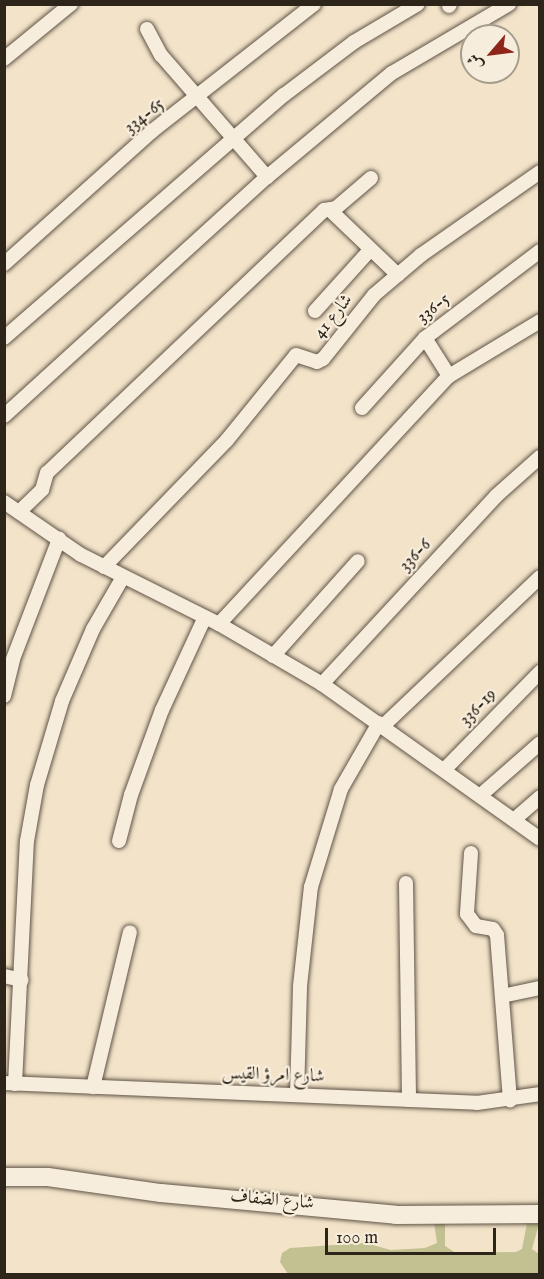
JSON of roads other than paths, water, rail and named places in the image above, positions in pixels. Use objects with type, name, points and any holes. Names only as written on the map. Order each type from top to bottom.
[{"type":"street","points":[[4,59],[71,4]]},
{"type":"street","name":"334-65","points":[[4,264],[151,132],[196,99],[314,4]]},
{"type":"street","points":[[4,338],[315,70],[418,4]]},
{"type":"street","points":[[4,416],[267,177],[392,73],[509,4]]},
{"type":"street","points":[[147,29],[160,55],[196,99],[267,177]]},
{"type":"street","name":"شارع 41","points":[[104,567],[227,440],[296,355],[317,362],[323,359],[374,296],[398,275],[540,172]]},
{"type":"street","points":[[19,512],[42,490],[47,473],[324,210],[330,210],[371,178]]},
{"type":"street","points":[[330,210],[398,275]]},
{"type":"street","points":[[315,311],[370,250]]},
{"type":"street","name":"336-5","points":[[362,408],[425,338],[540,251]]},
{"type":"street","points":[[219,624],[449,376],[540,321]]},
{"type":"street","points":[[425,338],[449,376]]},
{"type":"street","name":"336-6","points":[[322,684],[496,496],[540,457]]},
{"type":"street","points":[[4,502],[104,567],[219,624],[322,684],[516,818],[540,838]]},
{"type":"street","points":[[4,696],[13,659],[58,539]]},
{"type":"street","points":[[273,656],[358,561]]},
{"type":"street","points":[[10,1083],[22,980],[27,841],[37,784],[62,701],[93,629],[123,577]]},
{"type":"street","points":[[297,1095],[300,986],[311,887],[341,789],[381,725],[540,577]]},
{"type":"street","points":[[119,841],[131,795],[162,710],[205,617]]},
{"type":"street","name":"336-19","points":[[445,769],[540,672]]},
{"type":"street","points":[[482,794],[540,743]]},
{"type":"street","points":[[516,818],[540,796]]},
{"type":"street","points":[[471,853],[467,914],[476,926],[493,929],[497,935],[510,1100]]},
{"type":"street","points":[[406,883],[409,1100]]},
{"type":"street","points":[[93,1087],[130,932]]},
{"type":"street","points":[[4,976],[22,980]]},
{"type":"street","points":[[502,996],[540,988]]},
{"type":"street","name":"شارع امرؤ القيس","points":[[10,1083],[409,1100],[510,1100],[540,1094]]},
{"type":"street","name":"شارع الضفاف","points":[[4,1177],[48,1177],[161,1193],[396,1215],[540,1214]]}]
